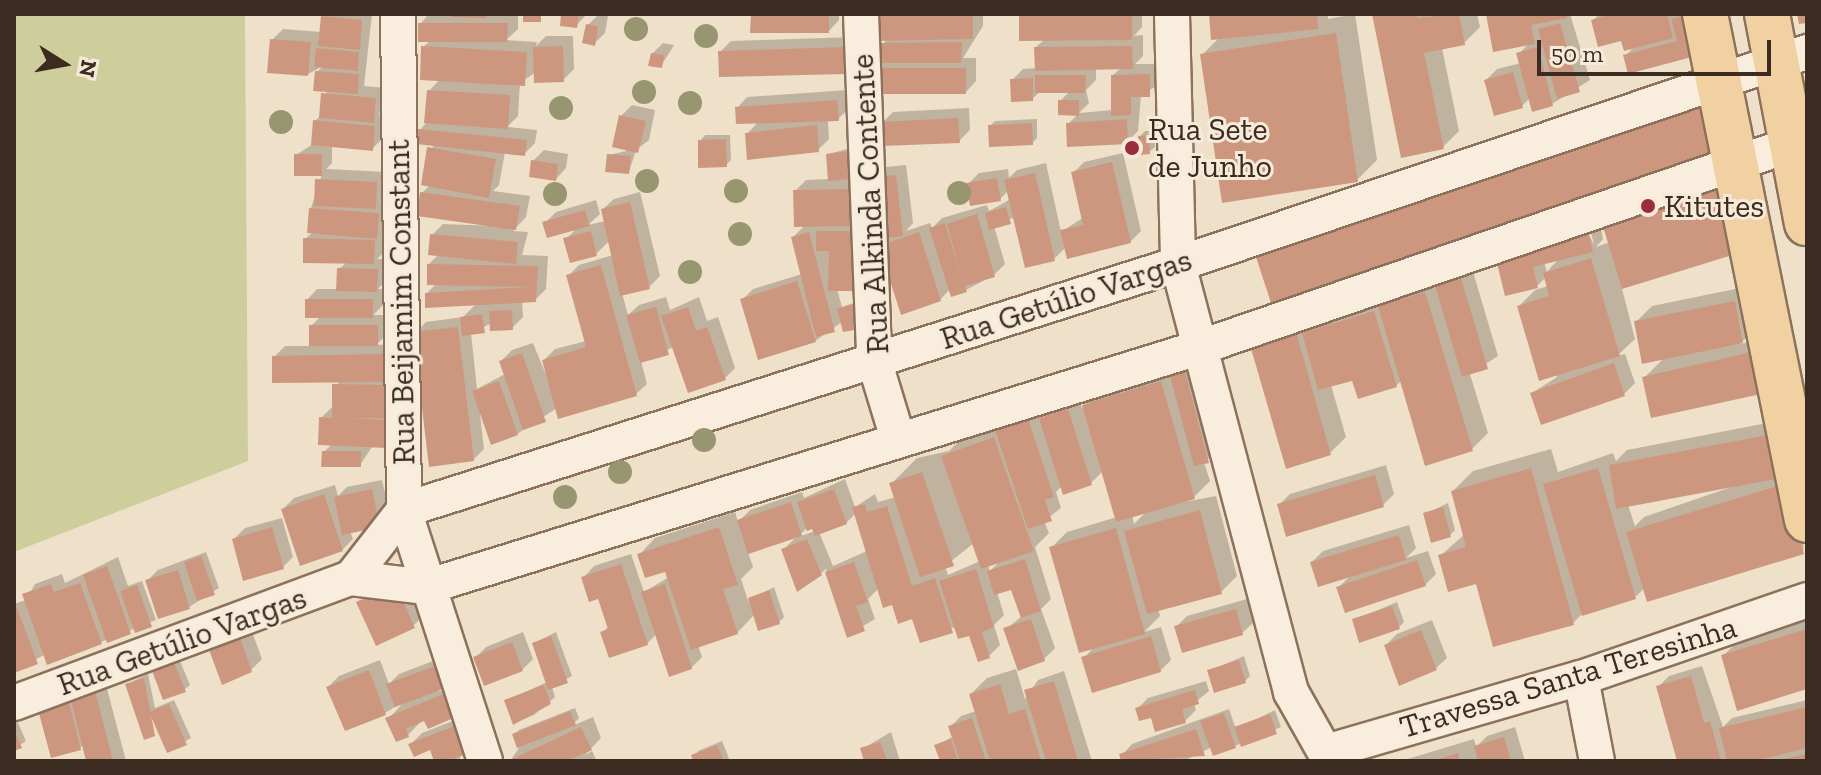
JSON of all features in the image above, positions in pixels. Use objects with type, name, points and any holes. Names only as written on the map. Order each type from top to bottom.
[{"type":"main road","points":[[1705,14],[1807,520]]},
{"type":"main road","points":[[1767,14],[1792,57],[1807,223]]},
{"type":"street","name":"Rua Beijamim Constant","points":[[398,14],[404,510],[426,587],[485,761]]},
{"type":"street","name":"Rua Alkinda Contente","points":[[861,14],[874,360],[898,439]]},
{"type":"street","points":[[1172,14],[1178,264],[1291,692],[1329,756]]},
{"type":"street","name":"Rua Getúlio Vargas","points":[[404,510],[1178,264],[1792,57]]},
{"type":"street","name":"Rua Getúlio Vargas","points":[[14,703],[351,578],[426,587],[1198,348],[1800,142]]},
{"type":"street","points":[[351,578],[404,510]]},
{"type":"street","name":"Travessa Santa Teresinha","points":[[1329,756],[1581,678],[1807,600]]},
{"type":"street","points":[[1581,678],[1597,761]]},
{"type":"green space","points":[[14,14],[245,14],[248,461],[14,552]]},
{"type":"building","points":[[451,14],[486,14],[486,18],[451,17]]},
{"type":"building","points":[[523,14],[541,14],[541,22],[523,22]]},
{"type":"building","points":[[561,14],[579,14],[577,28],[560,26]]},
{"type":"building","points":[[751,14],[829,14],[829,33],[750,33]]},
{"type":"building","points":[[973,14],[973,39],[872,41],[871,15]]},
{"type":"building","points":[[1209,14],[1317,14],[1318,29],[1211,40]]},
{"type":"building","points":[[1372,14],[1417,14],[1417,18],[1459,14],[1465,45],[1424,53],[1444,149],[1401,158]]},
{"type":"building","points":[[1486,14],[1567,14],[1567,18],[1531,25],[1535,44],[1493,52]]},
{"type":"building","points":[[1614,14],[1667,14],[1673,38],[1624,51],[1621,41],[1598,47],[1591,20]]},
{"type":"building","points":[[1690,14],[1703,54],[1628,74],[1623,55],[1677,41],[1671,19]]},
{"type":"building","points":[[1797,14],[1807,14],[1807,23],[1799,24]]},
{"type":"building","points":[[1132,15],[1132,40],[1019,41],[1019,16]]},
{"type":"building","points":[[321,16],[362,20],[360,50],[318,46]]},
{"type":"building","points":[[418,23],[508,23],[507,42],[418,42]]},
{"type":"building","points":[[1560,23],[1580,92],[1557,99],[1538,29]]},
{"type":"building","points":[[586,24],[598,26],[595,46],[582,43]]},
{"type":"building","points":[[1336,33],[1358,182],[1222,203],[1200,54]]},
{"type":"building","points":[[270,39],[311,42],[308,76],[267,73]]},
{"type":"building","points":[[962,42],[961,63],[879,63],[879,43]]},
{"type":"building","points":[[421,46],[527,52],[525,86],[420,80]]},
{"type":"building","points":[[563,46],[564,82],[534,83],[533,47]]},
{"type":"building","points":[[1132,46],[1133,69],[1035,71],[1034,47]]},
{"type":"building","points":[[846,47],[846,74],[719,77],[718,51]]},
{"type":"building","points":[[1538,47],[1553,106],[1532,112],[1516,53]]},
{"type":"building","points":[[316,48],[359,52],[358,71],[314,67]]},
{"type":"building","points":[[651,53],[664,55],[662,68],[648,66]]},
{"type":"building","points":[[869,68],[966,68],[966,94],[869,94]]},
{"type":"building","points":[[315,71],[359,74],[358,94],[313,91]]},
{"type":"building","points":[[1513,72],[1523,108],[1494,116],[1484,80]]},
{"type":"building","points":[[1150,74],[1150,97],[1131,97],[1131,115],[1111,116],[1111,75]]},
{"type":"building","points":[[1035,75],[1086,75],[1085,93],[1035,93]]},
{"type":"building","points":[[1033,78],[1033,101],[1011,102],[1010,79]]},
{"type":"building","points":[[427,90],[510,95],[508,129],[424,123]]},
{"type":"building","points":[[321,93],[376,98],[374,123],[319,118]]},
{"type":"building","points":[[837,100],[839,121],[736,124],[735,107]]},
{"type":"building","points":[[1058,100],[1079,100],[1079,116],[1058,115]]},
{"type":"building","points":[[1699,105],[1716,157],[1272,306],[1255,254]]},
{"type":"building","points":[[619,115],[646,121],[638,153],[612,147]]},
{"type":"building","points":[[958,118],[960,143],[881,146],[880,122]]},
{"type":"building","points":[[1127,119],[1128,144],[1067,147],[1066,123]]},
{"type":"building","points":[[313,120],[375,126],[373,151],[311,145]]},
{"type":"building","points":[[1032,123],[1033,145],[989,147],[988,125]]},
{"type":"building","points":[[817,125],[819,152],[747,160],[745,133]]},
{"type":"building","points":[[418,129],[527,140],[525,156],[416,144]]},
{"type":"building","points":[[1149,135],[1150,154],[1139,155],[1138,136]]},
{"type":"building","points":[[726,139],[727,167],[698,168],[698,140]]},
{"type":"building","points":[[427,147],[496,159],[489,198],[421,185]]},
{"type":"building","points":[[851,151],[853,179],[828,181],[826,154]]},
{"type":"building","points":[[294,154],[322,154],[322,176],[294,176]]},
{"type":"building","points":[[607,154],[631,156],[629,174],[605,172]]},
{"type":"building","points":[[531,160],[558,164],[556,181],[529,177]]},
{"type":"building","points":[[1112,162],[1131,243],[1067,259],[1060,230],[1083,225],[1071,172]]},
{"type":"building","points":[[1035,173],[1055,261],[1025,268],[1004,180]]},
{"type":"building","points":[[896,175],[903,236],[881,239],[873,177]]},
{"type":"building","points":[[997,178],[1001,201],[970,206],[966,183]]},
{"type":"building","points":[[315,179],[377,182],[376,209],[314,206]]},
{"type":"building","points":[[1719,184],[1739,253],[1622,289],[1601,220]]},
{"type":"building","points":[[853,189],[854,226],[794,227],[793,190]]},
{"type":"building","points":[[420,192],[520,206],[516,230],[417,216]]},
{"type":"building","points":[[630,202],[650,289],[620,296],[601,209]]},
{"type":"building","points":[[1006,207],[1011,224],[989,230],[985,213]]},
{"type":"building","points":[[309,208],[379,213],[377,239],[307,233]]},
{"type":"building","points":[[585,210],[590,226],[547,238],[542,222]]},
{"type":"building","points":[[977,214],[995,277],[965,286],[967,292],[951,297],[929,228],[945,223],[962,278],[947,224]]},
{"type":"building","points":[[591,231],[597,256],[570,263],[563,238]]},
{"type":"building","points":[[816,231],[857,231],[856,291],[828,291],[829,251],[816,251]]},
{"type":"building","points":[[809,232],[835,332],[816,337],[791,237]]},
{"type":"building","points":[[919,232],[941,301],[901,315],[879,246]]},
{"type":"building","points":[[430,234],[518,242],[516,264],[428,255]]},
{"type":"building","points":[[1589,235],[1593,252],[1533,267],[1538,288],[1505,296],[1496,259]]},
{"type":"building","points":[[303,238],[375,240],[374,264],[303,263]]},
{"type":"building","points":[[1591,258],[1620,356],[1539,381],[1517,306],[1549,296],[1543,273]]},
{"type":"building","points":[[427,264],[538,266],[536,302],[425,308],[425,293],[529,287],[427,285]]},
{"type":"building","points":[[601,265],[637,396],[558,419],[542,360],[586,347],[566,275]]},
{"type":"building","points":[[337,268],[378,269],[377,292],[336,291]]},
{"type":"building","points":[[1460,275],[1488,369],[1462,377],[1434,282]]},
{"type":"building","points":[[797,281],[816,342],[758,360],[740,299]]},
{"type":"building","points":[[1425,292],[1473,451],[1425,466],[1378,306]]},
{"type":"building","points":[[305,299],[373,299],[373,318],[305,318]]},
{"type":"building","points":[[1735,301],[1743,343],[1642,364],[1634,321]]},
{"type":"building","points":[[854,304],[860,329],[843,332],[837,309]]},
{"type":"building","points":[[656,307],[669,355],[640,363],[626,315]]},
{"type":"building","points":[[688,307],[696,331],[707,327],[726,380],[688,393],[661,316]]},
{"type":"building","points":[[512,310],[513,330],[490,331],[489,311]]},
{"type":"building","points":[[1374,311],[1397,387],[1358,399],[1352,381],[1318,390],[1302,333]]},
{"type":"building","points":[[482,314],[485,333],[462,336],[460,317]]},
{"type":"building","points":[[309,325],[378,325],[378,346],[309,346]]},
{"type":"building","points":[[458,327],[474,461],[429,467],[413,332]]},
{"type":"building","points":[[1296,332],[1331,455],[1286,469],[1250,345]]},
{"type":"building","points":[[1752,352],[1761,394],[1651,418],[1642,377]]},
{"type":"building","points":[[522,353],[546,422],[523,430],[499,361]]},
{"type":"building","points":[[384,354],[384,382],[272,383],[272,356]]},
{"type":"building","points":[[1182,360],[1209,463],[1194,466],[1167,365]]},
{"type":"building","points":[[1614,363],[1625,396],[1541,425],[1530,393]]},
{"type":"building","points":[[499,381],[518,435],[491,445],[472,391]]},
{"type":"building","points":[[1161,381],[1195,499],[1116,522],[1082,405]]},
{"type":"building","points":[[332,384],[390,385],[390,418],[350,418],[389,420],[387,448],[318,445],[319,417],[332,418]]},
{"type":"building","points":[[1068,409],[1092,485],[1063,495],[1039,418]]},
{"type":"building","points":[[1028,419],[1054,497],[1045,500],[1052,521],[1028,529],[995,430]]},
{"type":"building","points":[[1773,434],[1781,478],[1616,509],[1609,465]]},
{"type":"building","points":[[994,437],[1034,551],[981,569],[941,456]]},
{"type":"building","points":[[322,451],[361,451],[361,467],[321,467]]},
{"type":"building","points":[[1531,468],[1574,625],[1493,647],[1476,584],[1448,592],[1438,555],[1466,547],[1451,491]]},
{"type":"building","points":[[1598,468],[1636,599],[1582,616],[1543,484]]},
{"type":"building","points":[[922,472],[954,566],[920,577],[889,483]]},
{"type":"building","points":[[1375,475],[1384,507],[1286,537],[1277,504]]},
{"type":"building","points":[[1784,484],[1804,554],[1647,602],[1626,532]]},
{"type":"building","points":[[372,489],[380,527],[342,535],[334,497]]},
{"type":"building","points":[[834,489],[847,524],[815,536],[812,529],[807,531],[797,502]]},
{"type":"building","points":[[324,494],[343,551],[300,566],[281,509]]},
{"type":"building","points":[[791,502],[802,536],[748,554],[737,520]]},
{"type":"building","points":[[865,504],[867,512],[887,506],[912,586],[935,578],[953,633],[920,643],[912,619],[898,624],[892,605],[883,608],[852,507]]},
{"type":"building","points":[[1443,507],[1451,537],[1431,543],[1423,513]]},
{"type":"building","points":[[1200,510],[1222,594],[1147,614],[1124,531]]},
{"type":"building","points":[[272,527],[284,569],[243,581],[232,539]]},
{"type":"building","points":[[719,527],[738,585],[723,589],[738,634],[691,650],[665,572],[645,578],[637,554]]},
{"type":"building","points":[[1116,528],[1145,634],[1079,653],[1049,547]]},
{"type":"building","points":[[1399,535],[1406,560],[1318,587],[1310,562]]},
{"type":"building","points":[[807,539],[822,575],[797,592],[781,549]]},
{"type":"building","points":[[201,556],[215,595],[197,601],[184,562]]},
{"type":"building","points":[[1025,559],[1041,611],[1021,618],[1011,590],[994,595],[987,571]]},
{"type":"building","points":[[1417,560],[1426,586],[1345,613],[1336,587]]},
{"type":"building","points":[[854,562],[868,602],[856,606],[865,631],[847,638],[825,572]]},
{"type":"building","points":[[621,564],[648,645],[609,658],[600,632],[608,629],[598,599],[589,602],[581,577]]},
{"type":"building","points":[[107,566],[131,634],[107,643],[83,575]]},
{"type":"building","points":[[976,569],[994,627],[982,632],[990,658],[978,662],[969,636],[958,639],[939,581]]},
{"type":"building","points":[[178,570],[190,609],[158,619],[145,580]]},
{"type":"building","points":[[80,583],[102,644],[47,665],[22,594],[51,584],[54,592]]},
{"type":"building","points":[[665,584],[692,669],[669,677],[641,592]]},
{"type":"building","points":[[137,585],[152,627],[135,633],[120,591]]},
{"type":"building","points":[[396,585],[415,628],[376,646],[356,602]]},
{"type":"building","points":[[769,590],[780,624],[758,631],[748,598]]},
{"type":"building","points":[[1392,606],[1400,629],[1359,643],[1352,619]]},
{"type":"building","points":[[17,608],[38,664],[14,673],[14,609]]},
{"type":"building","points":[[1236,609],[1243,635],[1182,653],[1174,626]]},
{"type":"building","points":[[1031,619],[1045,661],[1018,671],[1003,628]]},
{"type":"building","points":[[1807,629],[1807,689],[1737,711],[1721,655]]},
{"type":"building","points":[[1421,630],[1437,670],[1399,686],[1384,645]]},
{"type":"building","points":[[551,636],[568,683],[548,690],[532,643]]},
{"type":"building","points":[[1151,636],[1161,672],[1092,693],[1081,657]]},
{"type":"building","points":[[240,638],[252,672],[222,685],[208,647]]},
{"type":"building","points":[[512,642],[523,671],[484,686],[473,657]]},
{"type":"building","points":[[173,660],[186,692],[163,700],[151,668]]},
{"type":"building","points":[[1239,660],[1246,683],[1214,693],[1207,670]]},
{"type":"building","points":[[435,666],[443,689],[395,707],[386,684]]},
{"type":"building","points":[[369,670],[386,715],[345,731],[326,687]]},
{"type":"building","points":[[1691,676],[1704,723],[1710,721],[1721,761],[1677,761],[1656,686]]},
{"type":"building","points":[[144,678],[155,736],[144,740],[125,684]]},
{"type":"building","points":[[1054,681],[1078,761],[1046,761],[1024,690]]},
{"type":"building","points":[[1000,684],[1009,714],[1025,709],[1041,761],[990,761],[969,694]]},
{"type":"building","points":[[544,685],[551,704],[513,725],[504,700]]},
{"type":"building","points":[[1195,690],[1199,704],[1182,709],[1186,723],[1155,732],[1151,718],[1139,721],[1135,708]]},
{"type":"building","points":[[95,691],[113,761],[86,761],[70,697]]},
{"type":"building","points":[[446,693],[456,717],[428,729],[424,721],[406,729],[409,737],[396,742],[385,718]]},
{"type":"building","points":[[68,698],[81,750],[51,758],[37,706]]},
{"type":"building","points":[[169,704],[187,745],[167,753],[149,712]]},
{"type":"building","points":[[1807,707],[1807,748],[1755,761],[1727,761],[1719,728]]},
{"type":"building","points":[[570,711],[576,725],[517,748],[512,734]]},
{"type":"building","points":[[1224,713],[1236,748],[1213,756],[1200,721]]},
{"type":"building","points":[[1270,714],[1277,734],[1241,747],[1234,727]]},
{"type":"building","points":[[972,718],[986,761],[960,761],[948,726]]},
{"type":"building","points":[[465,722],[476,750],[448,761],[434,761],[430,750],[414,757],[408,744]]},
{"type":"building","points":[[581,727],[592,750],[567,761],[508,761]]},
{"type":"building","points":[[1196,729],[1205,756],[1121,761],[1119,754]]},
{"type":"building","points":[[14,730],[22,748],[14,751]]},
{"type":"building","points":[[1504,737],[1511,761],[1478,761],[1474,746]]},
{"type":"building","points":[[951,739],[958,761],[940,761],[934,745]]},
{"type":"building","points":[[880,742],[887,761],[864,761],[860,748]]},
{"type":"building","points":[[717,745],[724,761],[693,761],[691,755]]},
{"type":"building","points":[[1458,753],[1460,761],[1436,761],[1436,760]]},
{"type":"building","points":[[1807,754],[1807,761],[1780,761],[1780,760]]},
{"type":"place","name":"Rua Sete de Junho","points":[[1132,148]]},
{"type":"place","name":"Kitutes","points":[[1648,206]]}]
